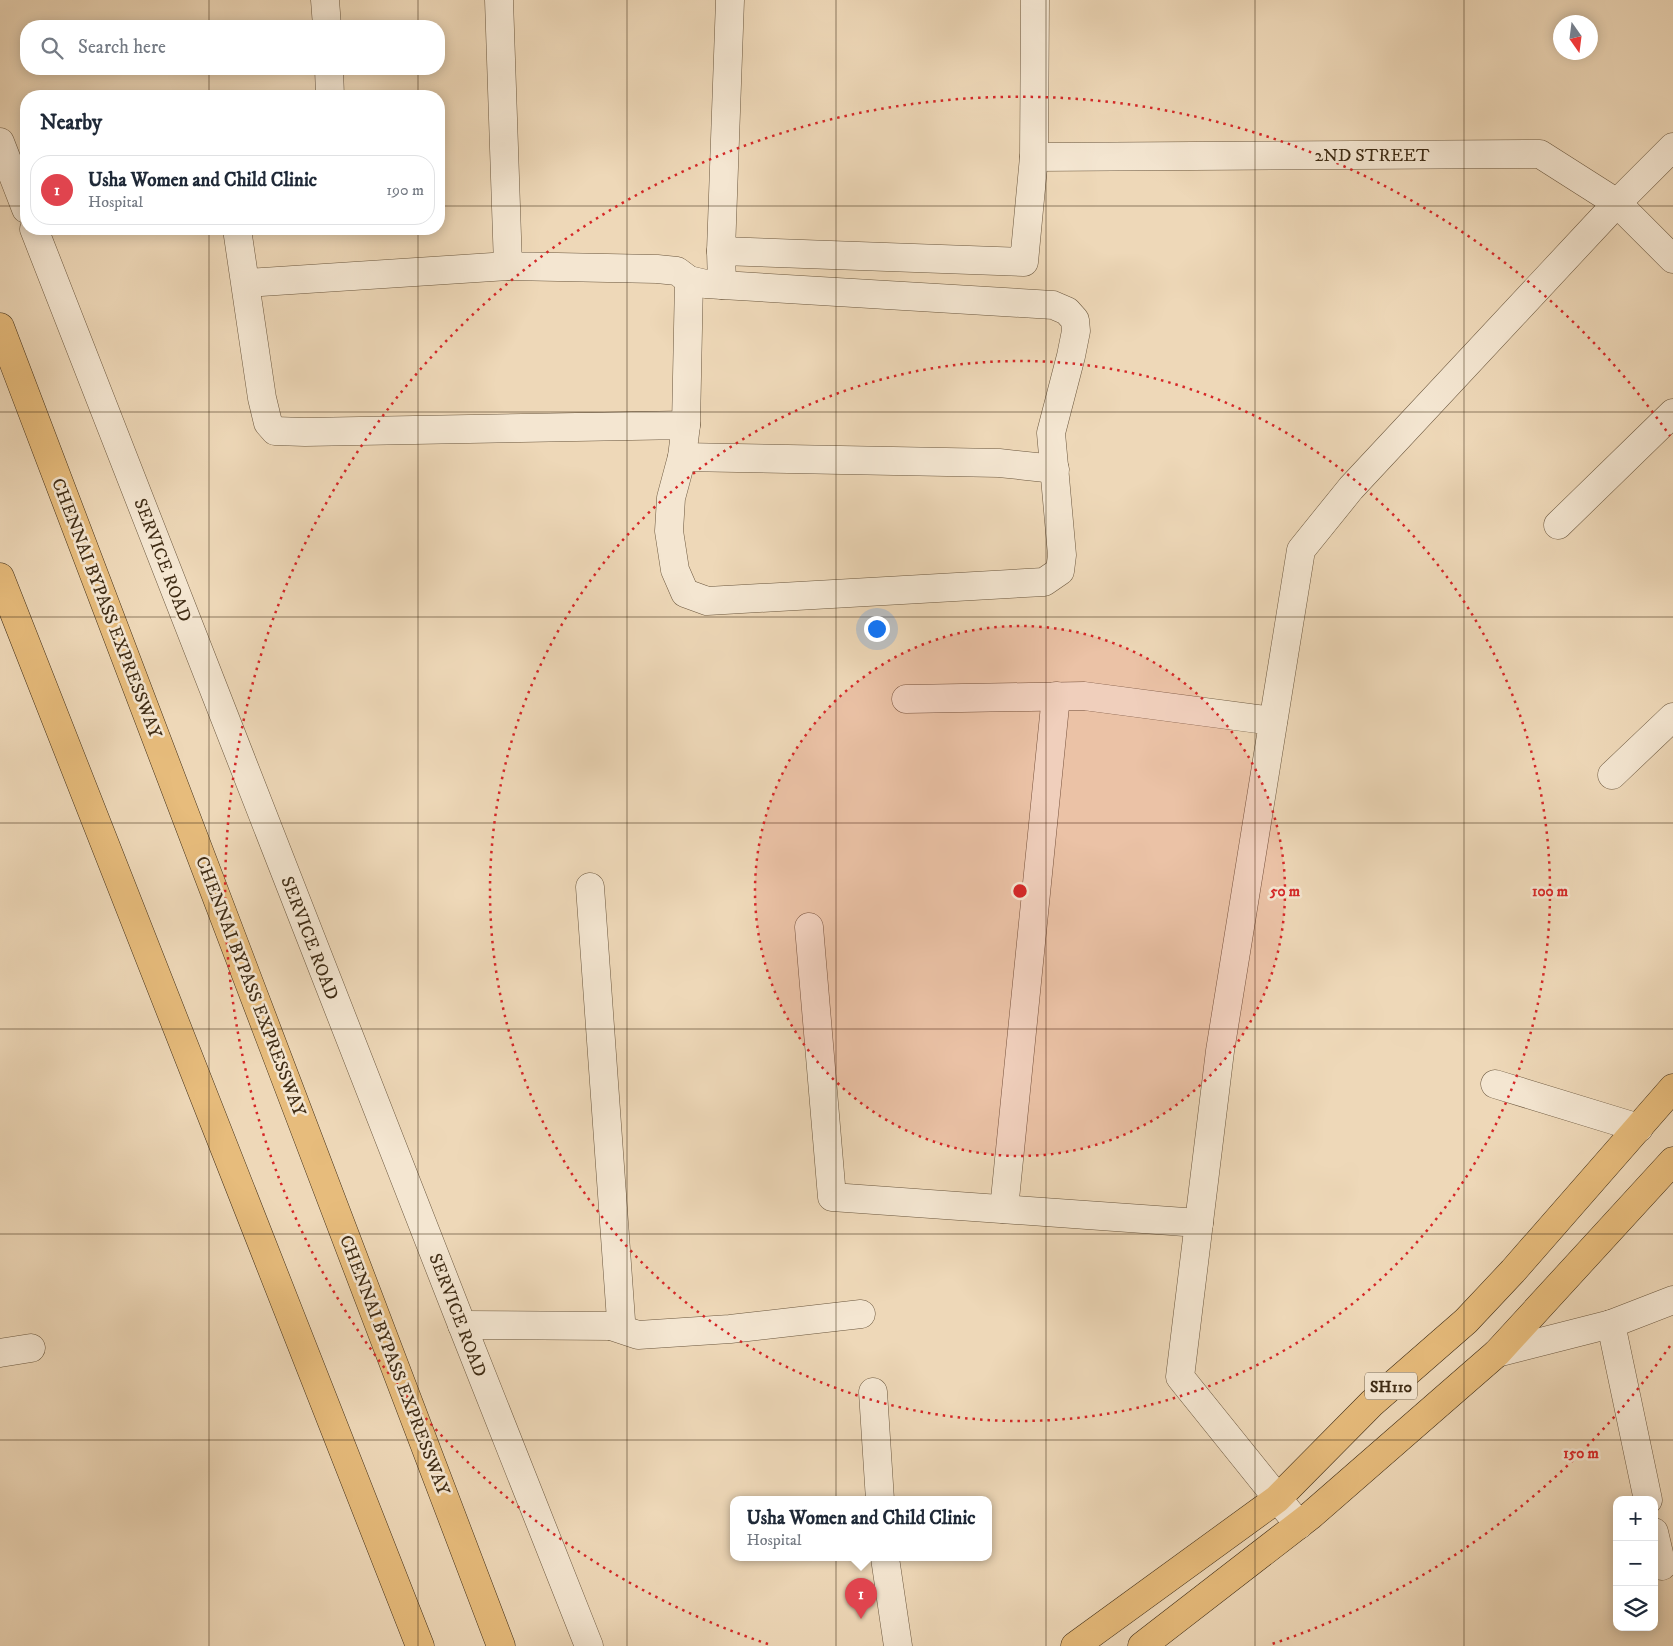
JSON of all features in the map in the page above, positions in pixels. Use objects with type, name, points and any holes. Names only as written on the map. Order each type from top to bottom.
[{"type":"main road","name":"CHENNAI BYPASS EXPRESSWAY","points":[[0,327],[501,1646]]},
{"type":"main road","points":[[0,577],[420,1646]]},
{"type":"main road","name":"SH110","points":[[1075,1646],[1277,1499],[1372,1403],[1466,1321],[1513,1271],[1673,1088]]},
{"type":"main road","name":"SH110","points":[[1142,1646],[1299,1525],[1497,1353],[1673,1161]]},
{"type":"street","points":[[325,0],[327,20]]},
{"type":"street","points":[[499,0],[508,266]]},
{"type":"street","points":[[722,285],[721,251],[730,0]]},
{"type":"street","points":[[721,251],[1024,262],[1034,157],[1035,0]]},
{"type":"street","points":[[329,75],[330,90]]},
{"type":"street","points":[[0,142],[20,176]]},
{"type":"street","points":[[1299,1525],[1180,1377],[1220,1051],[1301,550],[1351,488],[1617,203],[1673,147]]},
{"type":"street","name":"2ND STREET","points":[[1034,157],[1540,154],[1617,203],[1673,259]]},
{"type":"street","name":"SERVICE ROAD","points":[[36,235],[589,1646]]},
{"type":"street","points":[[238,235],[262,398],[268,423],[275,431],[686,425]]},
{"type":"street","points":[[246,283],[508,266],[657,268],[677,271],[689,280],[706,284],[1053,305],[1067,311],[1075,320],[1076,331],[1051,433],[1062,555],[1060,571],[1044,582],[707,601],[686,593],[675,570],[669,530],[671,498],[682,457],[686,425],[689,280]]},
{"type":"street","points":[[1558,525],[1673,413]]},
{"type":"street","points":[[682,457],[999,463],[1054,470]]},
{"type":"street","points":[[1004,1209],[1056,696]]},
{"type":"street","points":[[906,699],[1084,696],[1273,721]]},
{"type":"street","points":[[1612,775],[1673,717]]},
{"type":"street","points":[[590,886],[621,1320],[611,1326]]},
{"type":"street","points":[[809,927],[832,1196],[1199,1223]]},
{"type":"street","points":[[1494,1084],[1639,1128]]},
{"type":"street","points":[[1497,1353],[1611,1324],[1673,1300]]},
{"type":"street","points":[[462,1325],[611,1326],[638,1336],[730,1329],[861,1314]]},
{"type":"street","points":[[1611,1324],[1647,1496]]},
{"type":"street","points":[[0,1353],[31,1348]]},
{"type":"street","points":[[873,1392],[880,1496]]},
{"type":"street","points":[[1656,1541],[1662,1566]]},
{"type":"street","points":[[884,1561],[898,1646]]},
{"type":"place","name":"Usha Women and Child Clinic","points":[[861,1619]]}]
